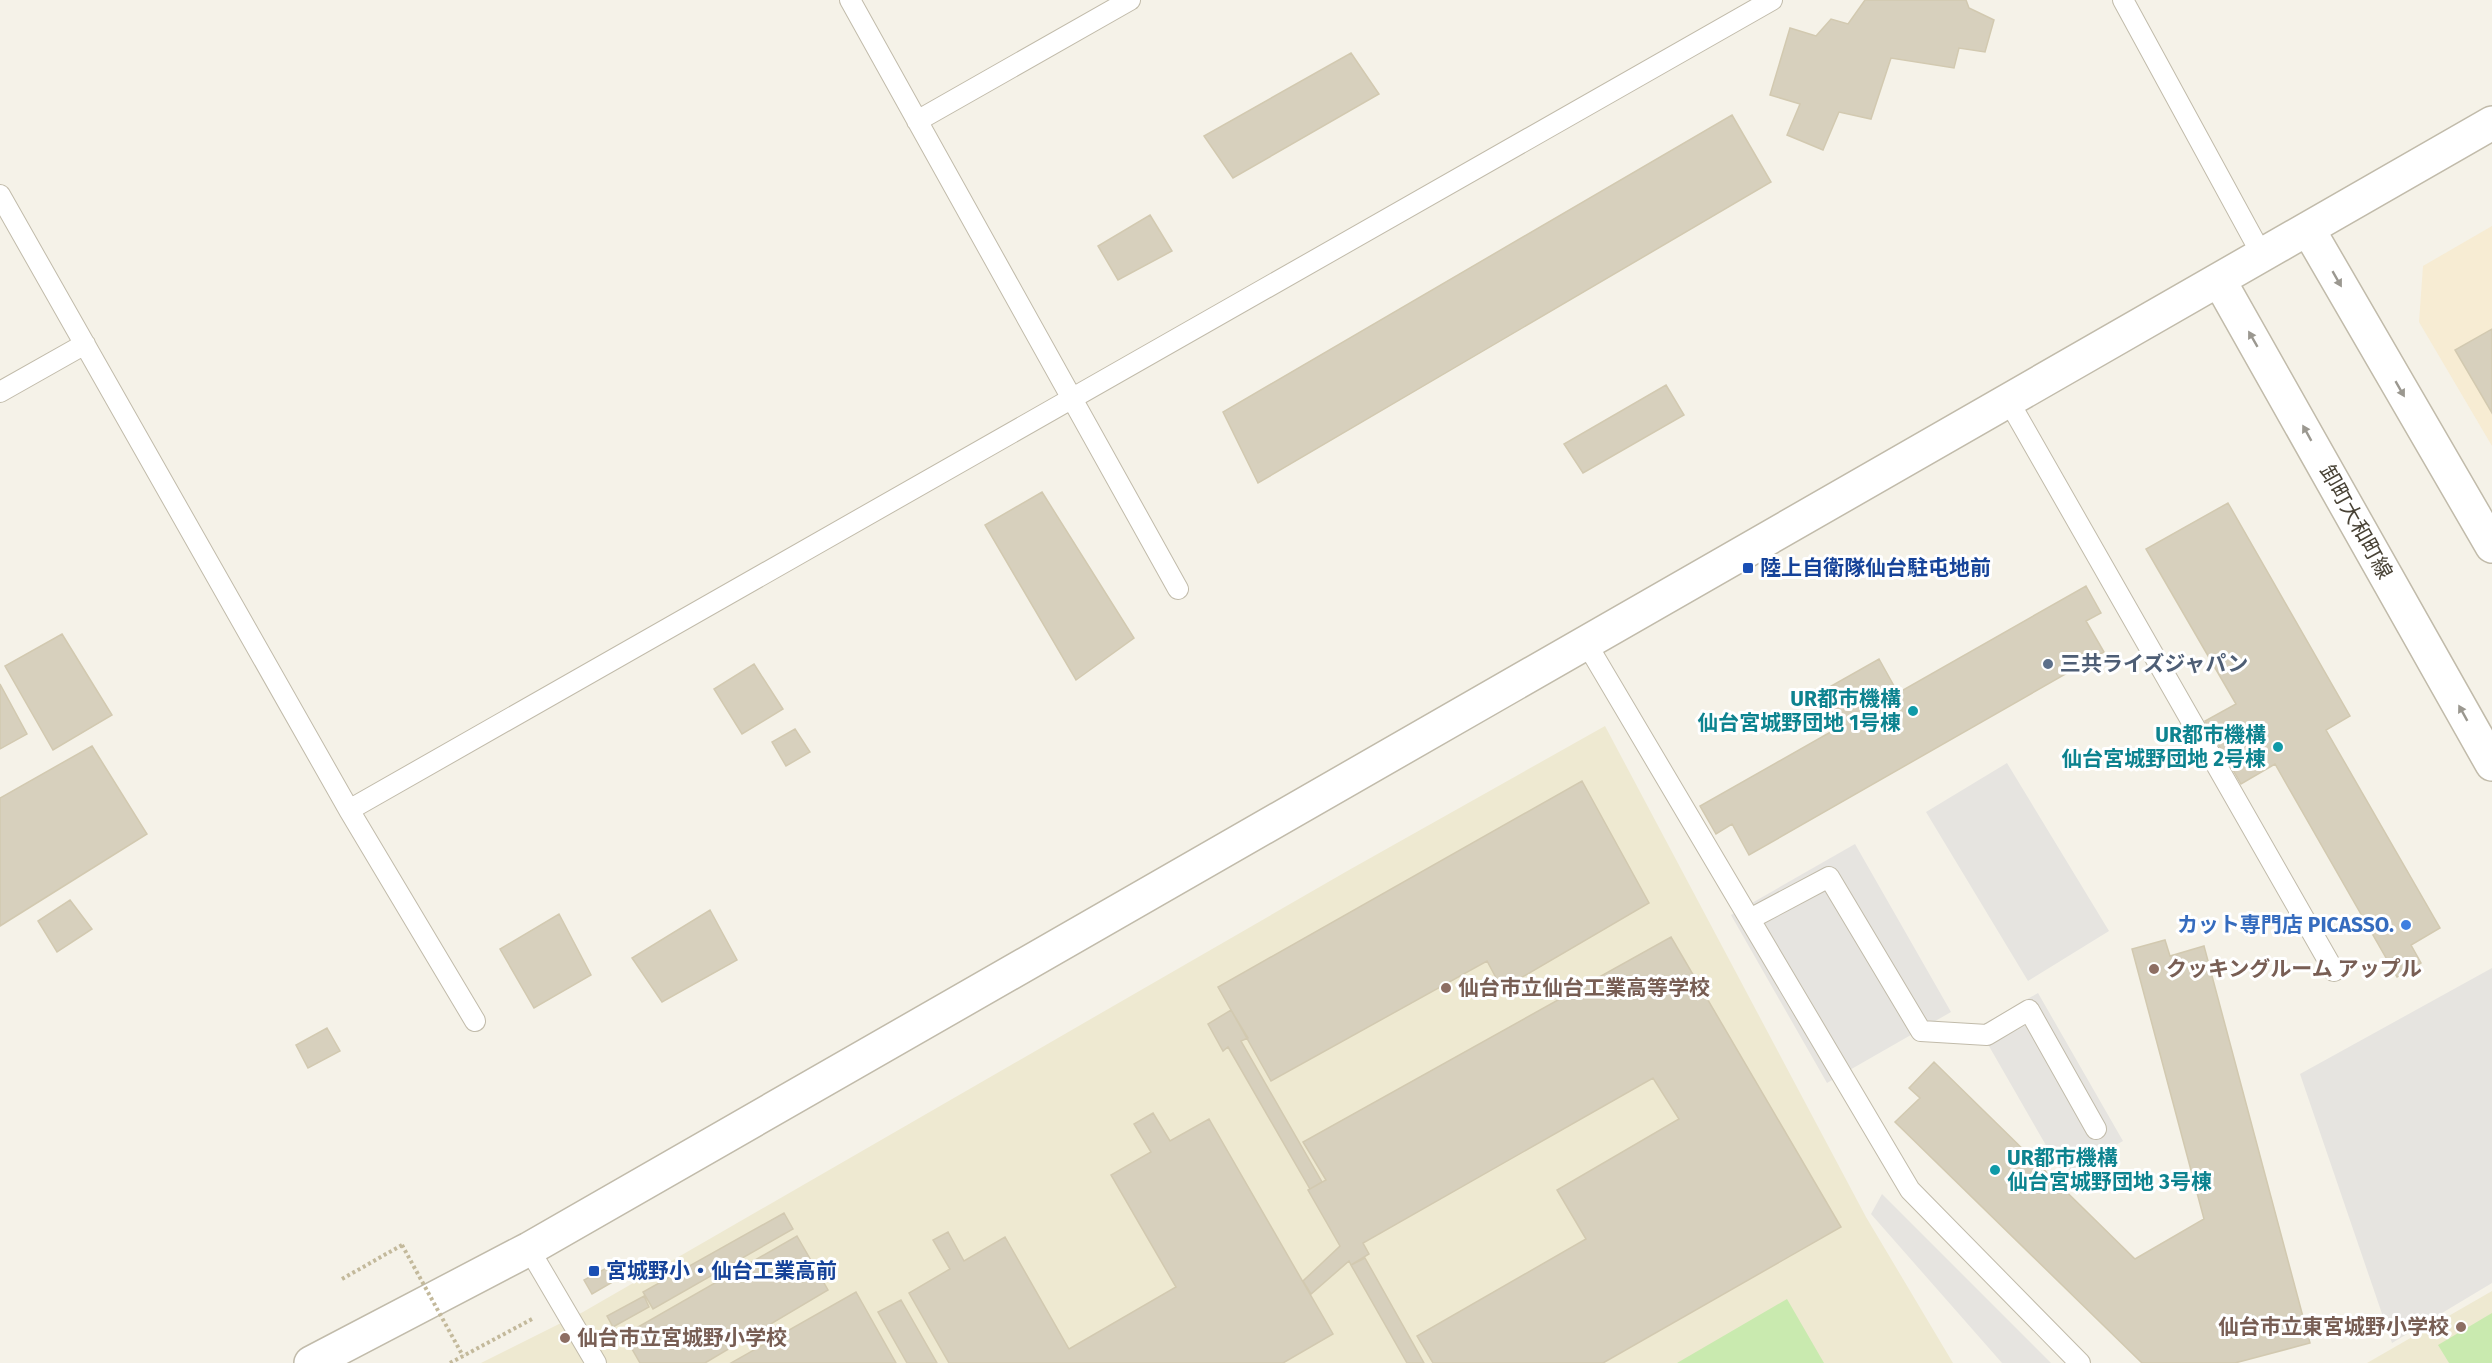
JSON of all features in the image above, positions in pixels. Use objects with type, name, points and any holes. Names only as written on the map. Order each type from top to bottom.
[{"type":"street","points":[[311,1363],[529,1249],[1585,641],[2492,123]]},
{"type":"street","points":[[2308,229],[2492,546]]},
{"type":"street","name":"卸町大和町線","points":[[2219,280],[2492,764]]},
{"type":"lane","points":[[850,0],[1178,589]]},
{"type":"lane","points":[[917,121],[1130,0]]},
{"type":"lane","points":[[350,810],[1772,0]]},
{"type":"lane","points":[[2124,0],[2262,255]]},
{"type":"lane","points":[[0,195],[350,810],[475,1022]]},
{"type":"lane","points":[[0,392],[85,344]]},
{"type":"lane","points":[[2008,400],[2334,971]]},
{"type":"lane","points":[[1585,641],[1910,1190],[2080,1363]]},
{"type":"lane","points":[[1750,919],[1829,877],[1921,1031],[1987,1035],[2029,1010],[2096,1129]]},
{"type":"lane","points":[[529,1249],[596,1363]]},
{"type":"path","points":[[342,1279],[402,1245],[464,1356]]},
{"type":"path","points":[[450,1363],[533,1318]]},
{"type":"shaded area","points":[[2492,226],[2492,446],[2419,322],[2423,266]]},
{"type":"shaded area","name":"仙台市立仙台工業高等学校","points":[[1605,726],[1866,1217],[1953,1363],[481,1363],[583,1312],[1349,870]]},
{"type":"shaded area","points":[[2007,763],[2109,931],[2028,981],[1926,812]]},
{"type":"shaded area","points":[[1855,844],[1951,1012],[1827,1083],[1731,915]]},
{"type":"shaded area","points":[[2492,968],[2492,1283],[2392,1343],[2300,1074]]},
{"type":"shaded area","points":[[2038,993],[2123,1141],[2063,1175],[1978,1027]]},
{"type":"shaded area","points":[[1882,1194],[2051,1363],[2002,1363],[1871,1214]]},
{"type":"shaded area","name":"仙台市立東宮城野小学校","points":[[2492,1291],[2492,1363],[2367,1363]]},
{"type":"green space","points":[[1787,1299],[1824,1363],[1677,1363]]},
{"type":"green space","points":[[2492,1313],[2492,1363],[2449,1363],[2438,1345]]},
{"type":"building","points":[[1865,0],[1966,0],[1969,8],[1994,20],[1985,52],[1959,48],[1954,68],[1891,58],[1871,119],[1839,112],[1823,150],[1787,135],[1800,104],[1770,95],[1790,28],[1816,36],[1831,19],[1848,24]]},
{"type":"building","points":[[1351,53],[1379,94],[1233,178],[1204,136]]},
{"type":"building","points":[[1732,115],[1771,182],[1258,483],[1223,412]]},
{"type":"building","points":[[1150,215],[1172,251],[1118,280],[1098,246]]},
{"type":"building","points":[[2492,329],[2492,413],[2455,350]]},
{"type":"building","points":[[1666,385],[1684,415],[1583,473],[1564,444]]},
{"type":"building","points":[[1042,492],[1134,638],[1076,680],[985,525]]},
{"type":"building","name":"UR都市機構 仙台宮城野団地 2号棟","points":[[2228,503],[2350,716],[2326,730],[2440,928],[2411,945],[2421,963],[2397,977],[2275,764],[2241,784],[2205,721],[2236,704],[2146,549]]},
{"type":"building","name":"UR都市機構 仙台宮城野団地 1号棟","points":[[2086,586],[2101,613],[2086,621],[2104,652],[1749,855],[1732,824],[1716,834],[1700,806],[1836,729],[1817,694],[1879,659],[1898,693]]},
{"type":"building","points":[[62,634],[112,715],[53,750],[5,666]]},
{"type":"building","points":[[754,664],[783,709],[742,734],[714,689]]},
{"type":"building","points":[[0,684],[27,734],[0,749]]},
{"type":"building","points":[[795,729],[810,752],[786,766],[772,742]]},
{"type":"building","points":[[92,746],[147,834],[0,926],[0,798]]},
{"type":"building","points":[[1582,781],[1649,903],[1502,989],[1487,961],[1271,1081],[1218,987]]},
{"type":"building","points":[[70,900],[92,929],[57,952],[38,921]]},
{"type":"building","points":[[710,910],[737,960],[662,1002],[632,958]]},
{"type":"building","points":[[559,914],[591,975],[534,1008],[500,949]]},
{"type":"building","points":[[1671,937],[1841,1227],[1603,1363],[1433,1363],[1417,1336],[1586,1239],[1557,1190],[1679,1119],[1653,1078],[1363,1243],[1369,1254],[1351,1265],[1349,1261],[1311,1294],[1303,1281],[1340,1246],[1308,1190],[1326,1180],[1303,1142]]},
{"type":"building","name":"UR都市機構 仙台宮城野団地 3号棟","points":[[2165,940],[2170,956],[2204,946],[2310,1343],[2235,1363],[2142,1363],[1895,1122],[1920,1098],[1909,1088],[1934,1062],[2135,1259],[2204,1219],[2132,949]]},
{"type":"building","points":[[1231,1010],[1248,1038],[1241,1041],[1322,1182],[1310,1189],[1228,1047],[1223,1051],[1208,1024]]},
{"type":"building","points":[[327,1028],[340,1051],[308,1068],[296,1045]]},
{"type":"building","points":[[1153,1113],[1170,1141],[1209,1119],[1333,1334],[1283,1363],[949,1363],[909,1293],[950,1269],[933,1240],[948,1232],[964,1261],[1005,1237],[1069,1349],[1176,1287],[1111,1175],[1151,1152],[1134,1124]]},
{"type":"building","points":[[784,1213],[793,1229],[653,1309],[643,1292]]},
{"type":"building","points":[[797,1236],[828,1290],[705,1363],[640,1363],[624,1335]]},
{"type":"building","points":[[1365,1258],[1424,1363],[1407,1363],[1351,1265]]},
{"type":"building","points":[[616,1263],[623,1276],[592,1294],[584,1280]]},
{"type":"building","points":[[856,1292],[896,1363],[731,1363]]},
{"type":"building","points":[[644,1296],[649,1307],[613,1327],[607,1316]]},
{"type":"building","points":[[901,1300],[937,1363],[907,1363],[878,1312]]},
{"type":"place","name":"陸上自衛隊仙台駐屯地前","points":[[1748,568]]},
{"type":"place","name":"三共ライズジャパン","points":[[2048,664]]},
{"type":"place","name":"UR都市機構 仙台宮城野団地 1号棟","points":[[1913,711]]},
{"type":"place","name":"UR都市機構 仙台宮城野団地 2号棟","points":[[2278,747]]},
{"type":"place","name":"カット専門店 PICASSO.","points":[[2406,925]]},
{"type":"place","name":"クッキングルーム アップル","points":[[2154,969]]},
{"type":"place","name":"仙台市立仙台工業高等学校","points":[[1446,988]]},
{"type":"place","name":"UR都市機構 仙台宮城野団地 3号棟","points":[[1995,1170]]},
{"type":"place","name":"宮城野小・仙台工業高前","points":[[594,1271]]},
{"type":"place","name":"仙台市立東宮城野小学校","points":[[2461,1327]]},
{"type":"place","name":"仙台市立宮城野小学校","points":[[565,1338]]}]
